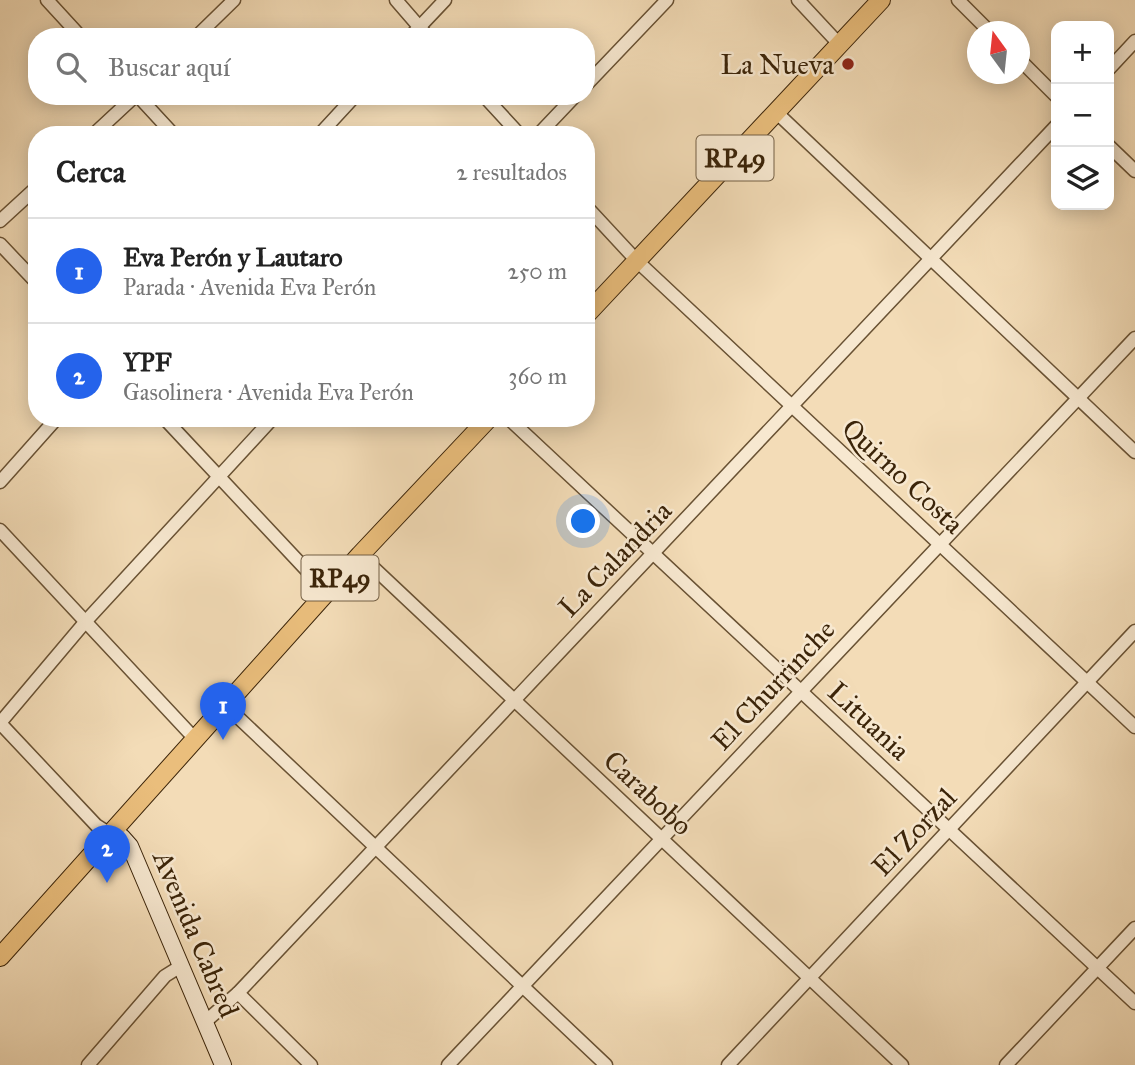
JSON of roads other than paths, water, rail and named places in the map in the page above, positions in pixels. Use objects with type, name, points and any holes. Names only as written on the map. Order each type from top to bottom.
[{"type":"main road","name":"RP49","points":[[595,306],[881,0]]},
{"type":"main road","name":"RP49","points":[[0,957],[360,555],[481,427]]},
{"type":"street","points":[[47,0],[73,28]]},
{"type":"street","points":[[205,28],[234,0]]},
{"type":"street","points":[[396,0],[415,28]]},
{"type":"street","points":[[424,28],[445,0]]},
{"type":"street","points":[[595,76],[667,0]]},
{"type":"street","points":[[798,0],[839,44]]},
{"type":"street","points":[[958,0],[979,21]]},
{"type":"street","points":[[1114,64],[1135,41]]},
{"type":"street","points":[[1030,70],[1051,91]]},
{"type":"street","points":[[103,126],[126,105]]},
{"type":"street","points":[[145,105],[165,126]]},
{"type":"street","points":[[327,126],[346,105]]},
{"type":"street","points":[[492,105],[512,126]]},
{"type":"street","points":[[547,126],[566,105]]},
{"type":"street","points":[[777,113],[1135,452]]},
{"type":"street","name":"La Calandria","points":[[205,1022],[238,993],[373,846],[654,554],[1051,131]]},
{"type":"street","points":[[1110,147],[1135,172]]},
{"type":"street","points":[[0,221],[28,195]]},
{"type":"street","name":"Quirno Costa","points":[[595,216],[638,261],[1135,727]]},
{"type":"street","points":[[0,244],[28,274]]},
{"type":"street","name":"El Churrinche","points":[[448,1065],[1135,338]]},
{"type":"street","points":[[0,481],[49,427]]},
{"type":"street","points":[[173,427],[327,592]]},
{"type":"street","points":[[110,834],[96,825],[0,723],[86,621],[264,427]]},
{"type":"street","name":"Lituania","points":[[518,427],[1135,1003]]},
{"type":"street","points":[[0,530],[195,739]]},
{"type":"street","name":"Carabobo","points":[[360,555],[902,1065]]},
{"type":"street","name":"El Zorzal","points":[[728,1065],[1135,631]]},
{"type":"street","points":[[225,705],[606,1065]]},
{"type":"street","name":"Avenida Cabred","points":[[110,834],[122,837],[130,846],[223,1065]]},
{"type":"street","points":[[1006,1065],[1135,928]]},
{"type":"street","points":[[88,1065],[165,976],[181,966]]},
{"type":"street","points":[[238,993],[311,1065]]},
{"type":"place","name":"La Nueva","points":[[848,64]]},
{"type":"place","name":"Eva Perón y Lautaro","points":[[223,740]]},
{"type":"place","name":"YPF","points":[[107,883]]}]
